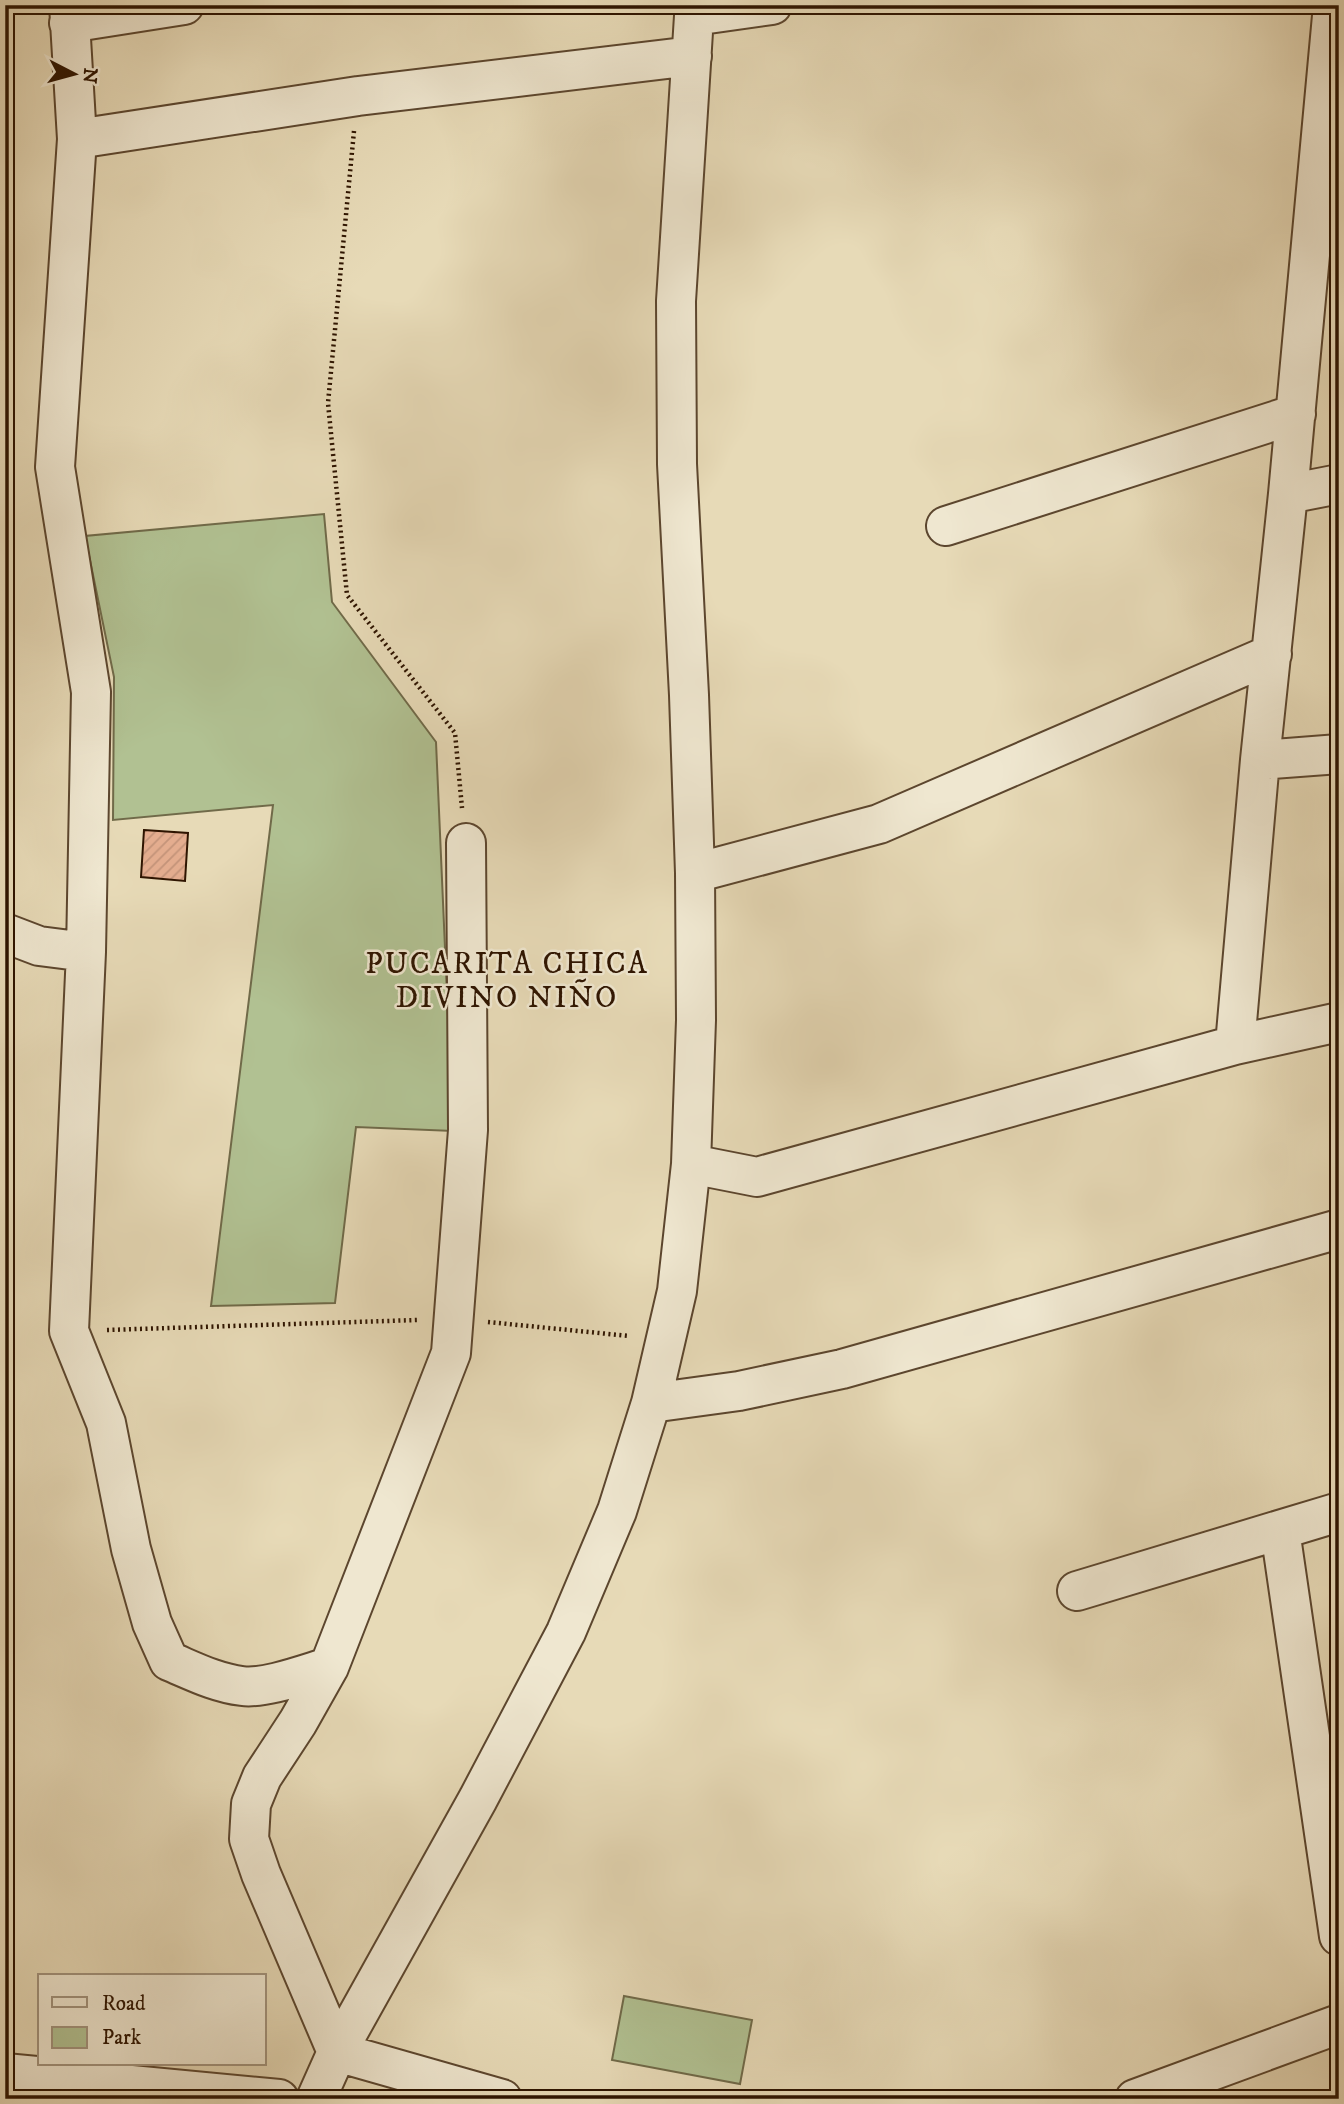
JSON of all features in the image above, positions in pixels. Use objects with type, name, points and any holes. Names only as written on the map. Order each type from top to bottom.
[{"type":"street","points":[[184,5],[69,14],[77,139],[55,467],[91,692],[86,951],[69,1331],[106,1423],[131,1549],[152,1623],[169,1661],[207,1678],[244,1686],[279,1682],[329,1667]]},
{"type":"street","points":[[316,2099],[337,2052],[478,1799],[566,1632],[617,1511],[651,1403],[677,1291],[691,1164],[696,1020],[695,873],[689,695],[677,464],[676,301],[692,56],[696,10],[772,5]]},
{"type":"street","points":[[1236,1045],[1260,760],[1296,414],[1333,5]]},
{"type":"street","points":[[77,139],[358,96],[692,56]]},
{"type":"street","points":[[946,526],[1296,414]]},
{"type":"street","points":[[1288,494],[1339,484]]},
{"type":"street","points":[[695,873],[879,824],[1272,654]]},
{"type":"street","points":[[1260,760],[1339,754]]},
{"type":"street","points":[[337,2052],[261,1874],[249,1839],[251,1804],[261,1777],[298,1722],[329,1667],[451,1353],[468,1130],[466,843]]},
{"type":"street","points":[[5,933],[39,946],[86,951]]},
{"type":"street","points":[[691,1164],[757,1177],[1236,1045],[1339,1022]]},
{"type":"street","points":[[651,1403],[739,1391],[842,1369],[1339,1229]]},
{"type":"street","points":[[1077,1591],[1339,1512]]},
{"type":"street","points":[[1280,1530],[1339,1936]]},
{"type":"street","points":[[1135,2099],[1339,2024]]},
{"type":"street","points":[[337,2052],[502,2099]]},
{"type":"street","points":[[5,2073],[279,2099]]},
{"type":"path","points":[[358,96],[328,403],[347,595],[455,733],[466,843]]},
{"type":"path","points":[[69,1331],[454,1318],[665,1340]]},
{"type":"green space","points":[[324,514],[332,602],[436,742],[453,1131],[356,1127],[335,1303],[211,1306],[273,805],[113,820],[114,677],[85,536]]},
{"type":"green space","points":[[624,1996],[752,2020],[740,2084],[612,2060]]},
{"type":"building","points":[[144,830],[188,833],[185,881],[141,877]]},
{"type":"district","name":"PUCARITA CHICA DIVINO NIÑO","points":[[507,980]]}]
